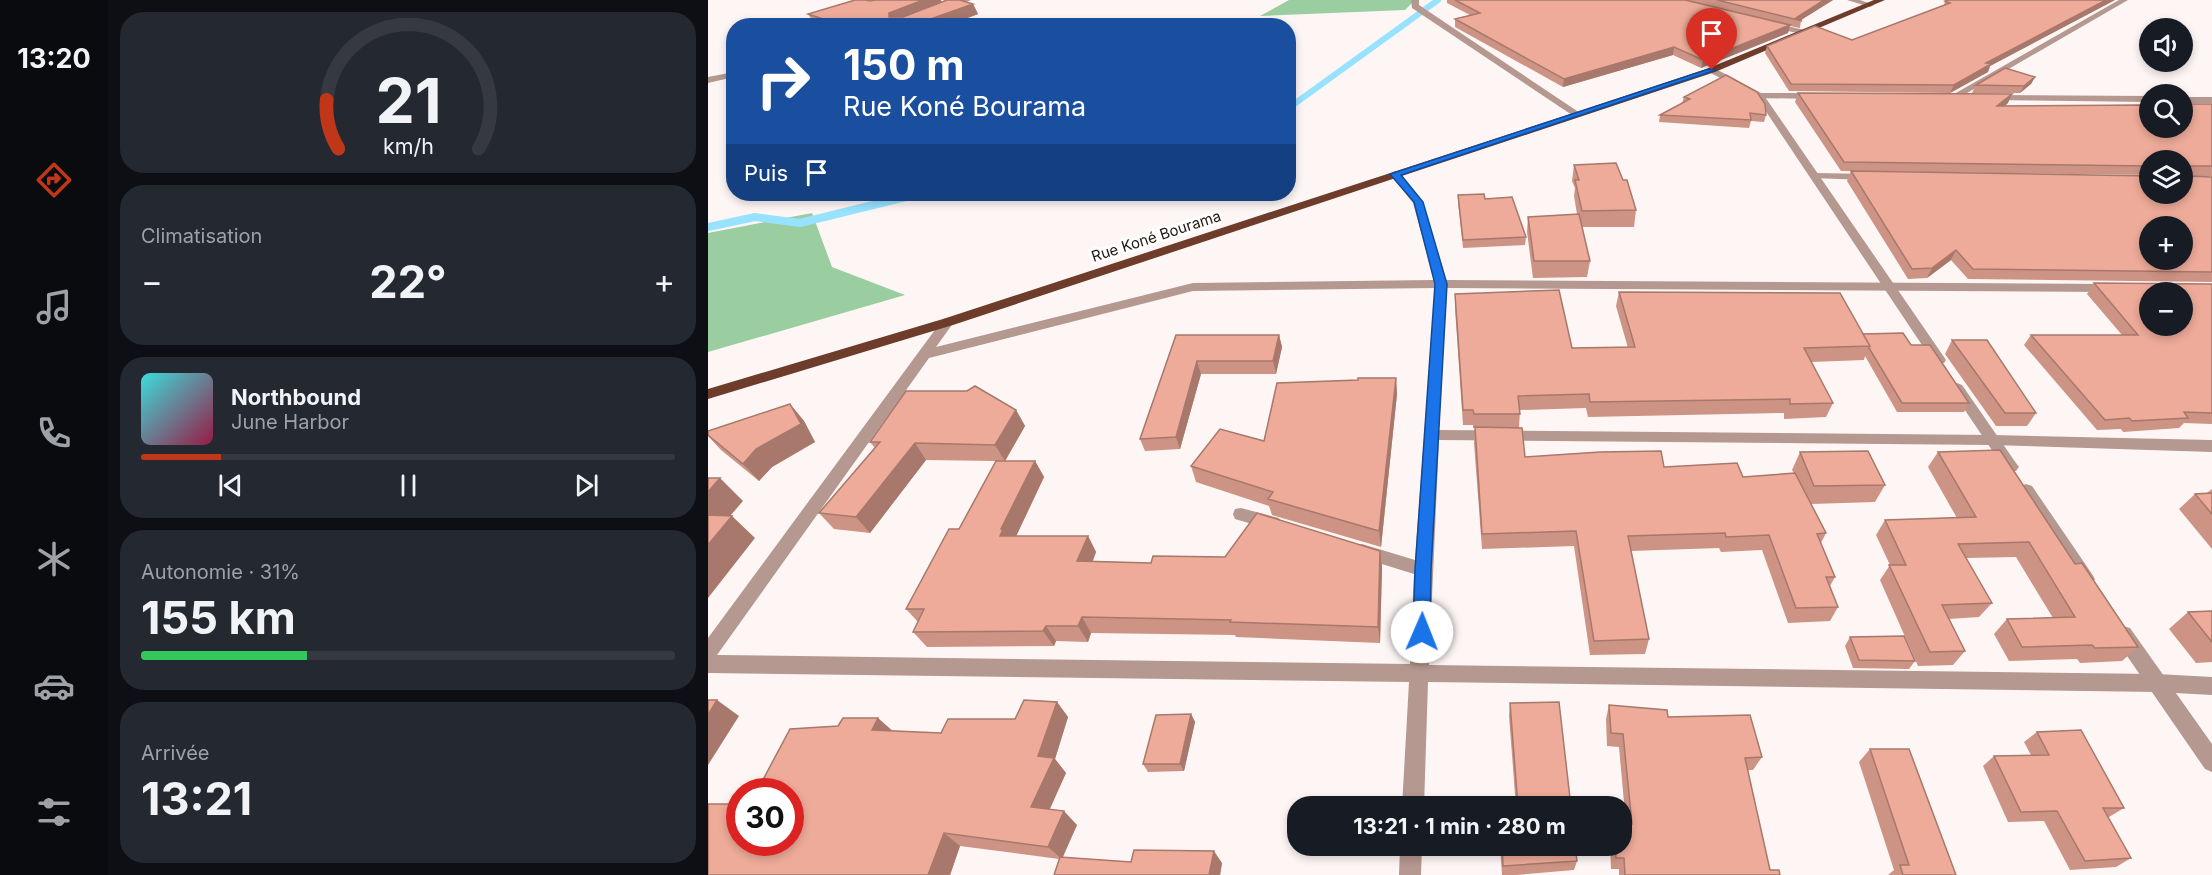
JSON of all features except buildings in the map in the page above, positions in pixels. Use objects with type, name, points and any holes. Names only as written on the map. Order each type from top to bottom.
[{"type":"highway","name":"Rue Koné Bourama","points":[[708,394],[948,322],[1712,70],[1806,33],[1875,2]]},
{"type":"street","points":[[936,11],[967,0]]},
{"type":"street","points":[[1414,0],[1415,6],[1578,115]]},
{"type":"street","points":[[1851,0],[1875,2]]},
{"type":"street","points":[[1952,98],[2124,0]]},
{"type":"street","points":[[1760,22],[1806,33]]},
{"type":"street","points":[[1712,70],[1760,96],[2097,596]]},
{"type":"street","points":[[708,80],[726,76]]},
{"type":"street","points":[[1760,96],[1832,96]]},
{"type":"street","points":[[1940,98],[2139,99]]},
{"type":"street","points":[[2193,100],[2212,100]]},
{"type":"street","points":[[1395,174],[1418,202],[1441,284],[1423,570],[1421,673],[1414,796]]},
{"type":"street","points":[[1815,176],[1874,177]]},
{"type":"street","points":[[924,356],[1193,286],[1247,288],[1441,284],[2128,288]]},
{"type":"street","points":[[708,653],[948,322]]},
{"type":"street","points":[[1433,435],[1992,440],[2212,446]]},
{"type":"street","points":[[1241,514],[1287,528]]},
{"type":"street","points":[[1344,545],[1423,570]]},
{"type":"street","points":[[2117,625],[2212,762]]},
{"type":"street","points":[[708,664],[2157,683],[2212,686]]},
{"type":"street","points":[[1410,875],[1411,856]]},
{"type":"green space","points":[[1289,0],[1415,0],[1405,10],[1260,16]]},
{"type":"green space","points":[[812,213],[832,267],[905,295],[708,352],[708,233]]},
{"type":"waterway","points":[[1296,103],[1438,0]]},
{"type":"waterway","points":[[708,227],[755,217],[800,223],[890,201]]},
{"type":"route","points":[[1422,632],[1423,570],[1441,284],[1418,202],[1395,174],[1712,70]]}]
